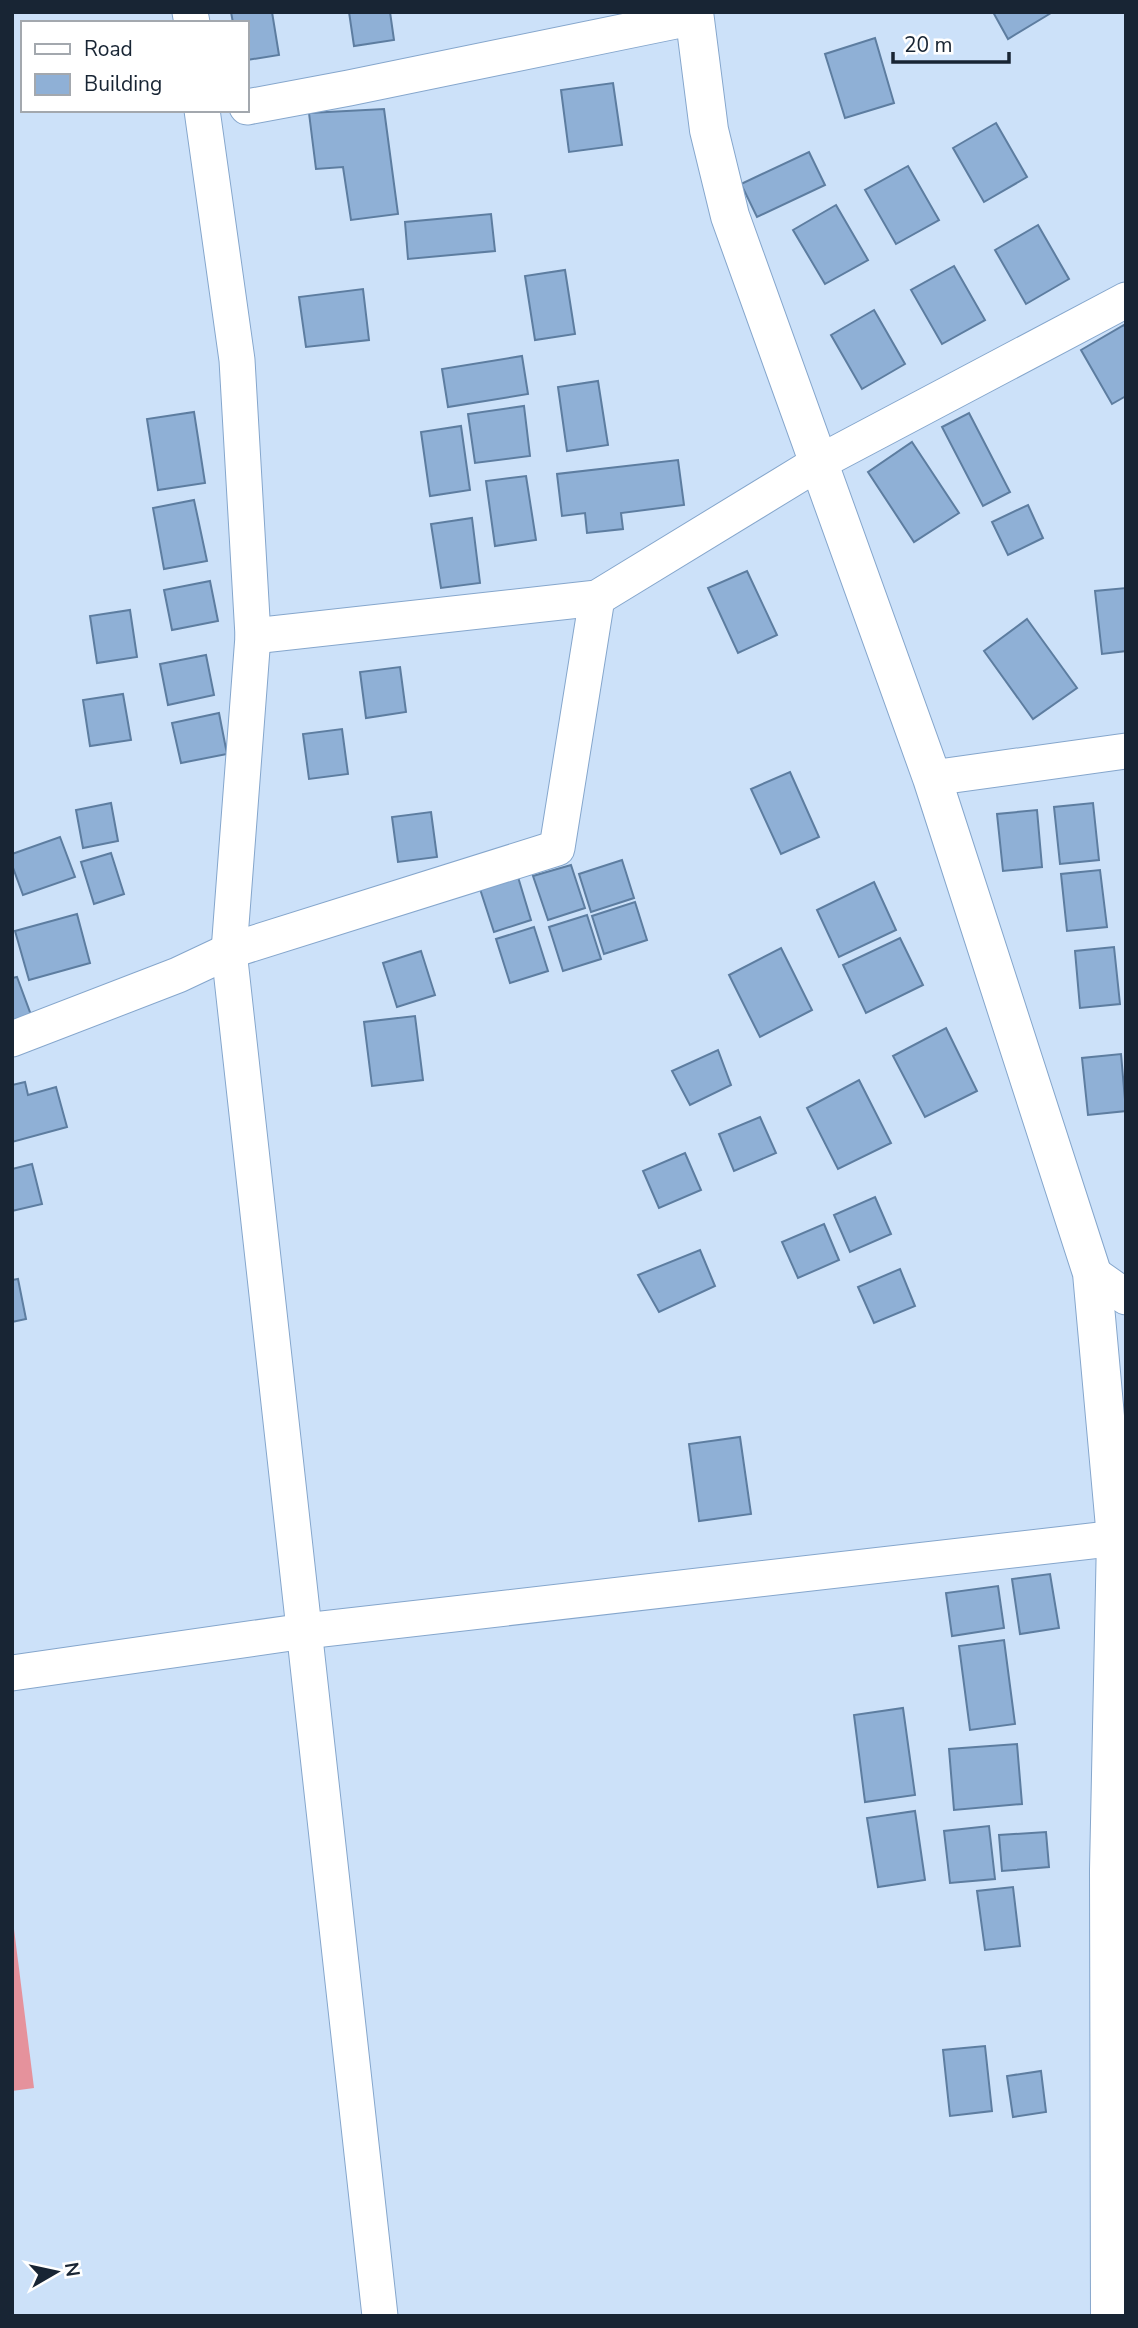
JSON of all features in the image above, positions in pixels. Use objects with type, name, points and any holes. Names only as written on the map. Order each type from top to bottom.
[{"type":"street","points":[[248,107],[349,88],[695,14],[709,130],[730,216],[932,778],[1092,1273],[1121,1538],[1109,1870],[1110,2316]]},
{"type":"street","points":[[211,112],[237,360],[253,636],[229,951],[380,2316]]},
{"type":"street","points":[[253,636],[597,598],[818,463],[1126,300]]},
{"type":"street","points":[[12,1039],[178,975],[229,951],[557,849],[597,598]]},
{"type":"street","points":[[932,778],[1126,751]]},
{"type":"street","points":[[1092,1273],[1126,1297]]},
{"type":"street","points":[[12,1673],[305,1631],[1121,1538]]},
{"type":"shaded area","points":[[12,1913],[34,2088],[12,2091]]},
{"type":"building","points":[[231,12],[272,12],[279,55],[248,60],[248,21],[233,21]]},
{"type":"building","points":[[349,12],[390,12],[394,40],[354,46]]},
{"type":"building","points":[[993,12],[1051,12],[1051,13],[1008,39]]},
{"type":"building","points":[[875,38],[894,103],[845,118],[825,54]]},
{"type":"building","points":[[613,83],[622,145],[569,152],[561,90]]},
{"type":"building","points":[[384,109],[398,214],[351,220],[343,167],[316,169],[309,113]]},
{"type":"building","points":[[996,123],[1027,177],[984,202],[953,148]]},
{"type":"building","points":[[809,152],[825,185],[757,217],[741,184]]},
{"type":"building","points":[[908,166],[939,220],[896,244],[865,190]]},
{"type":"building","points":[[836,205],[868,260],[825,284],[793,230]]},
{"type":"building","points":[[491,214],[495,251],[408,259],[405,222]]},
{"type":"building","points":[[1038,225],[1069,279],[1026,304],[995,250]]},
{"type":"building","points":[[954,266],[985,320],[942,344],[911,290]]},
{"type":"building","points":[[565,270],[575,334],[535,340],[525,276]]},
{"type":"building","points":[[363,289],[369,340],[306,347],[299,297]]},
{"type":"building","points":[[874,310],[905,364],[862,389],[831,335]]},
{"type":"building","points":[[1124,325],[1126,396],[1112,404],[1081,350]]},
{"type":"building","points":[[522,356],[528,394],[448,407],[442,369]]},
{"type":"building","points":[[598,381],[608,445],[567,451],[558,387]]},
{"type":"building","points":[[524,406],[530,456],[475,463],[468,414]]},
{"type":"building","points":[[194,412],[205,483],[158,490],[147,419]]},
{"type":"building","points":[[969,413],[1010,492],[983,506],[942,427]]},
{"type":"building","points":[[461,426],[470,490],[430,496],[421,432]]},
{"type":"building","points":[[912,442],[959,513],[914,542],[868,472]]},
{"type":"building","points":[[678,460],[684,505],[621,513],[623,529],[587,533],[585,513],[562,516],[557,474]]},
{"type":"building","points":[[526,476],[536,540],[495,546],[486,481]]},
{"type":"building","points":[[194,500],[207,561],[164,569],[153,508]]},
{"type":"building","points":[[1028,505],[1043,538],[1008,555],[992,522]]},
{"type":"building","points":[[472,518],[480,583],[441,588],[431,524]]},
{"type":"building","points":[[747,571],[777,635],[738,653],[708,588]]},
{"type":"building","points":[[210,581],[218,621],[172,630],[164,590]]},
{"type":"building","points":[[1126,588],[1126,651],[1102,654],[1095,591]]},
{"type":"building","points":[[130,610],[137,657],[97,663],[90,616]]},
{"type":"building","points":[[1027,619],[1077,688],[1033,719],[984,651]]},
{"type":"building","points":[[206,655],[214,695],[168,705],[160,664]]},
{"type":"building","points":[[400,667],[406,712],[366,718],[360,672]]},
{"type":"building","points":[[123,694],[131,740],[90,746],[83,700]]},
{"type":"building","points":[[219,713],[227,754],[181,763],[172,723]]},
{"type":"building","points":[[342,729],[348,774],[309,779],[303,734]]},
{"type":"building","points":[[790,772],[819,837],[781,854],[751,789]]},
{"type":"building","points":[[111,803],[118,841],[83,848],[76,810]]},
{"type":"building","points":[[1093,803],[1099,860],[1060,864],[1054,807]]},
{"type":"building","points":[[1037,810],[1042,867],[1003,871],[997,814]]},
{"type":"building","points":[[431,812],[437,857],[398,862],[392,817]]},
{"type":"building","points":[[60,837],[75,877],[23,895],[12,865],[12,854]]},
{"type":"building","points":[[111,853],[124,894],[94,904],[81,862]]},
{"type":"building","points":[[622,860],[634,898],[591,912],[579,874]]},
{"type":"building","points":[[571,865],[585,908],[548,920],[533,876]]},
{"type":"building","points":[[1100,870],[1107,927],[1067,931],[1061,874]]},
{"type":"building","points":[[518,877],[531,920],[494,932],[480,889]]},
{"type":"building","points":[[874,882],[896,930],[839,957],[817,910]]},
{"type":"building","points":[[635,902],[647,940],[604,954],[592,916]]},
{"type":"building","points":[[77,914],[90,963],[29,980],[15,931]]},
{"type":"building","points":[[587,915],[601,959],[563,971],[549,927]]},
{"type":"building","points":[[534,927],[548,971],[510,983],[496,939]]},
{"type":"building","points":[[900,938],[923,985],[866,1013],[843,965]]},
{"type":"building","points":[[1114,947],[1120,1004],[1080,1008],[1075,951]]},
{"type":"building","points":[[781,948],[812,1010],[760,1037],[729,975]]},
{"type":"building","points":[[421,951],[435,995],[397,1007],[383,963]]},
{"type":"building","points":[[17,977],[31,1015],[12,1022],[12,978]]},
{"type":"building","points":[[415,1016],[423,1080],[372,1086],[364,1022]]},
{"type":"building","points":[[946,1028],[977,1091],[925,1117],[893,1056]]},
{"type":"building","points":[[718,1050],[731,1085],[690,1105],[672,1071]]},
{"type":"building","points":[[1121,1054],[1126,1111],[1088,1115],[1082,1058]]},
{"type":"building","points":[[859,1080],[891,1143],[838,1169],[807,1108]]},
{"type":"building","points":[[25,1082],[28,1095],[56,1087],[67,1127],[12,1142],[12,1085]]},
{"type":"building","points":[[760,1117],[776,1153],[734,1171],[719,1134]]},
{"type":"building","points":[[685,1153],[701,1190],[659,1208],[643,1171]]},
{"type":"building","points":[[32,1164],[42,1204],[12,1211],[12,1169]]},
{"type":"building","points":[[875,1197],[891,1234],[850,1252],[834,1215]]},
{"type":"building","points":[[824,1224],[839,1260],[798,1278],[782,1242]]},
{"type":"building","points":[[700,1250],[715,1286],[659,1312],[638,1275]]},
{"type":"building","points":[[900,1269],[915,1306],[874,1323],[858,1287]]},
{"type":"building","points":[[18,1279],[26,1319],[12,1322],[12,1280]]},
{"type":"building","points":[[740,1437],[751,1514],[699,1521],[689,1444]]},
{"type":"building","points":[[1050,1574],[1059,1628],[1020,1634],[1012,1579]]},
{"type":"building","points":[[998,1586],[1004,1628],[952,1636],[946,1593]]},
{"type":"building","points":[[1004,1640],[1015,1724],[970,1730],[959,1646]]},
{"type":"building","points":[[903,1708],[915,1795],[865,1802],[854,1715]]},
{"type":"building","points":[[1017,1744],[1022,1804],[954,1810],[949,1749]]},
{"type":"building","points":[[915,1811],[925,1880],[878,1887],[867,1818]]},
{"type":"building","points":[[989,1826],[995,1879],[950,1883],[944,1831]]},
{"type":"building","points":[[1046,1832],[1049,1867],[1002,1871],[999,1835]]},
{"type":"building","points":[[1013,1887],[1020,1946],[985,1950],[977,1891]]},
{"type":"building","points":[[985,2046],[992,2111],[950,2116],[943,2050]]},
{"type":"building","points":[[1041,2071],[1046,2112],[1013,2117],[1007,2076]]}]
